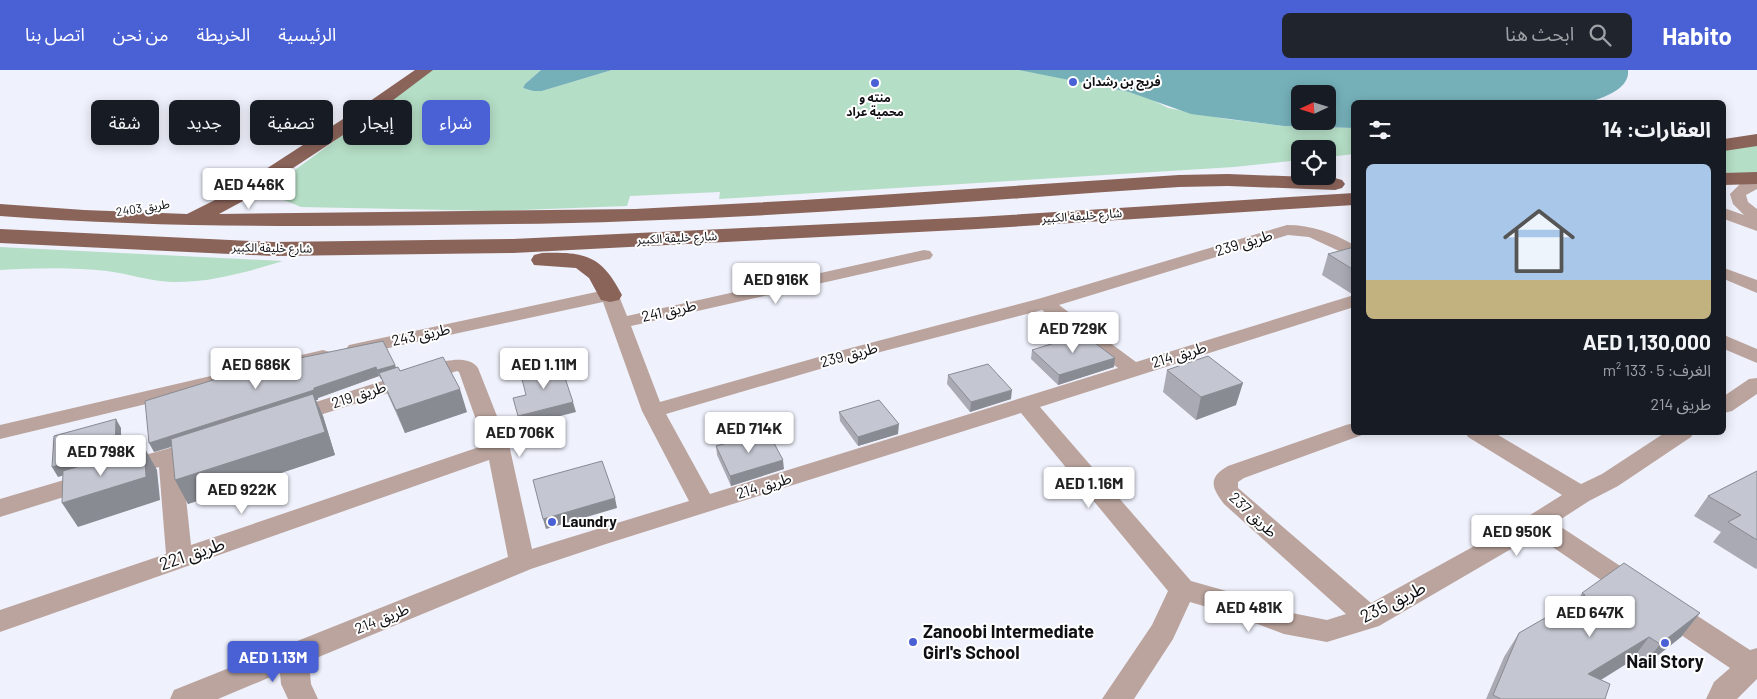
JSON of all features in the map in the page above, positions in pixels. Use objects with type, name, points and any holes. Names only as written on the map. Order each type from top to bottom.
[{"type":"main road","points":[[81,242],[139,233],[257,170],[315,128],[404,70]]},
{"type":"main road","points":[[187,206],[236,197],[366,112],[425,70]]},
{"type":"main road","points":[[1726,145],[1757,140]]},
{"type":"main road","points":[[289,162],[264,186],[258,197],[262,207],[276,212],[342,220]]},
{"type":"main road","points":[[1726,179],[1757,178]]},
{"type":"main road","name":"شارع خليفة الكبير","points":[[0,210],[84,216],[187,206],[342,220],[635,215],[804,206],[1180,181],[1228,180],[1351,184]]},
{"type":"main road","name":"شارع خليفة الكبير","points":[[0,236],[81,242],[273,249],[513,246],[977,223],[1351,199]]},
{"type":"main road","points":[[159,244],[194,253],[248,258],[423,261],[568,260],[583,263],[594,268],[601,276],[610,295]]},
{"type":"street","points":[[1757,184],[1746,187],[1738,194],[1740,204],[1757,218]]},
{"type":"street","points":[[1726,214],[1757,226]]},
{"type":"street","name":"طريق 239","points":[[653,410],[854,353],[1045,303],[1287,230],[1306,230],[1317,233],[1351,251]]},
{"type":"street","name":"طريق 241","points":[[620,323],[924,255]]},
{"type":"street","points":[[1726,274],[1757,287]]},
{"type":"street","name":"طريق 241","points":[[610,295],[653,410],[704,505]]},
{"type":"street","name":"طريق 243","points":[[0,432],[274,366],[610,295]]},
{"type":"street","name":"طريق 214","points":[[185,699],[522,562],[1351,302]]},
{"type":"street","points":[[1045,303],[1132,370]]},
{"type":"street","points":[[1726,342],[1757,357]]},
{"type":"street","name":"طريق 219","points":[[272,424],[429,372],[458,365],[468,368],[498,449],[522,562]]},
{"type":"street","points":[[1726,405],[1757,384]]},
{"type":"street","points":[[1025,404],[1182,589],[1163,631],[1117,699]]},
{"type":"street","name":"طريق 237","points":[[1351,431],[1236,472],[1226,478],[1226,489],[1233,498],[1369,618]]},
{"type":"street","points":[[1481,435],[1580,495]]},
{"type":"street","name":"طريق 235","points":[[1182,589],[1241,606],[1284,623],[1327,631],[1369,618],[1536,523],[1580,495],[1610,480],[1678,435]]},
{"type":"street","points":[[0,508],[216,442]]},
{"type":"street","name":"طريق 221","points":[[0,621],[498,449]]},
{"type":"street","points":[[170,457],[179,558]]},
{"type":"street","points":[[1536,523],[1753,663],[1725,690],[1721,699]]},
{"type":"street","points":[[294,654],[296,684],[303,699]]},
{"type":"green space","points":[[431,70],[541,70],[523,88],[542,91],[612,70],[1022,70],[1129,92],[1145,96],[1168,108],[1226,119],[1291,126],[1291,130],[1336,130],[1336,127],[1351,128],[1351,154],[1336,156],[1336,140],[1291,140],[1291,161],[1234,167],[719,199],[720,192],[630,196],[627,206],[495,211],[301,207],[284,200],[278,191],[284,178],[329,145],[333,145],[333,142],[343,135],[343,145],[412,145],[412,100],[390,100]]},
{"type":"green space","points":[[1757,144],[1757,173],[1726,175],[1726,149]]},
{"type":"green space","points":[[0,247],[283,261],[214,279],[171,282],[94,270],[54,268],[0,270]]},
{"type":"water","points":[[541,70],[612,70],[542,91],[523,88]]},
{"type":"water","points":[[1019,70],[1628,70],[1628,77],[1621,87],[1609,95],[1595,100],[1351,100],[1351,128],[1336,127],[1336,85],[1291,85],[1291,126],[1191,114],[1129,92]]},
{"type":"building","points":[[1351,248],[1351,268],[1328,254]]},
{"type":"building","points":[[1083,334],[1115,358],[1059,375],[1032,350]]},
{"type":"building","points":[[383,341],[395,365],[377,370],[376,367],[314,388],[314,390],[149,443],[145,401],[246,370],[257,368],[259,377],[297,366],[295,359]]},
{"type":"building","points":[[1208,356],[1243,383],[1201,397],[1167,370]]},
{"type":"building","points":[[443,357],[460,389],[396,410],[379,373],[398,367],[400,371]]},
{"type":"building","points":[[559,360],[573,402],[518,416],[513,398],[526,395],[522,379],[534,376],[532,367]]},
{"type":"building","points":[[988,364],[1012,390],[971,402],[948,375]]},
{"type":"building","points":[[313,394],[325,432],[175,480],[171,439]]},
{"type":"building","points":[[879,400],[899,424],[858,437],[839,412]]},
{"type":"building","points":[[116,419],[115,452],[73,464],[73,461],[52,467],[54,436]]},
{"type":"building","points":[[768,432],[783,460],[730,476],[716,446]]},
{"type":"building","points":[[144,447],[146,477],[62,503],[63,471],[107,458],[107,465],[143,454]]},
{"type":"building","points":[[602,461],[615,498],[543,519],[533,480]]},
{"type":"building","points":[[1757,471],[1757,540],[1728,522],[1741,515],[1708,496]]},
{"type":"building","points":[[1624,563],[1700,613],[1660,644],[1649,637],[1588,674],[1610,684],[1605,699],[1501,699],[1493,695],[1519,633],[1585,595],[1582,593]]},
{"type":"place","name":"فريج بن رشدان","points":[[1073,82]]},
{"type":"place","name":"منته و محمية عراد","points":[[875,83]]},
{"type":"place","name":"Laundry","points":[[552,522]]},
{"type":"place","name":"Zanoobi Intermediate Girl's School","points":[[913,642]]},
{"type":"place","name":"Nail Story","points":[[1665,643]]}]
